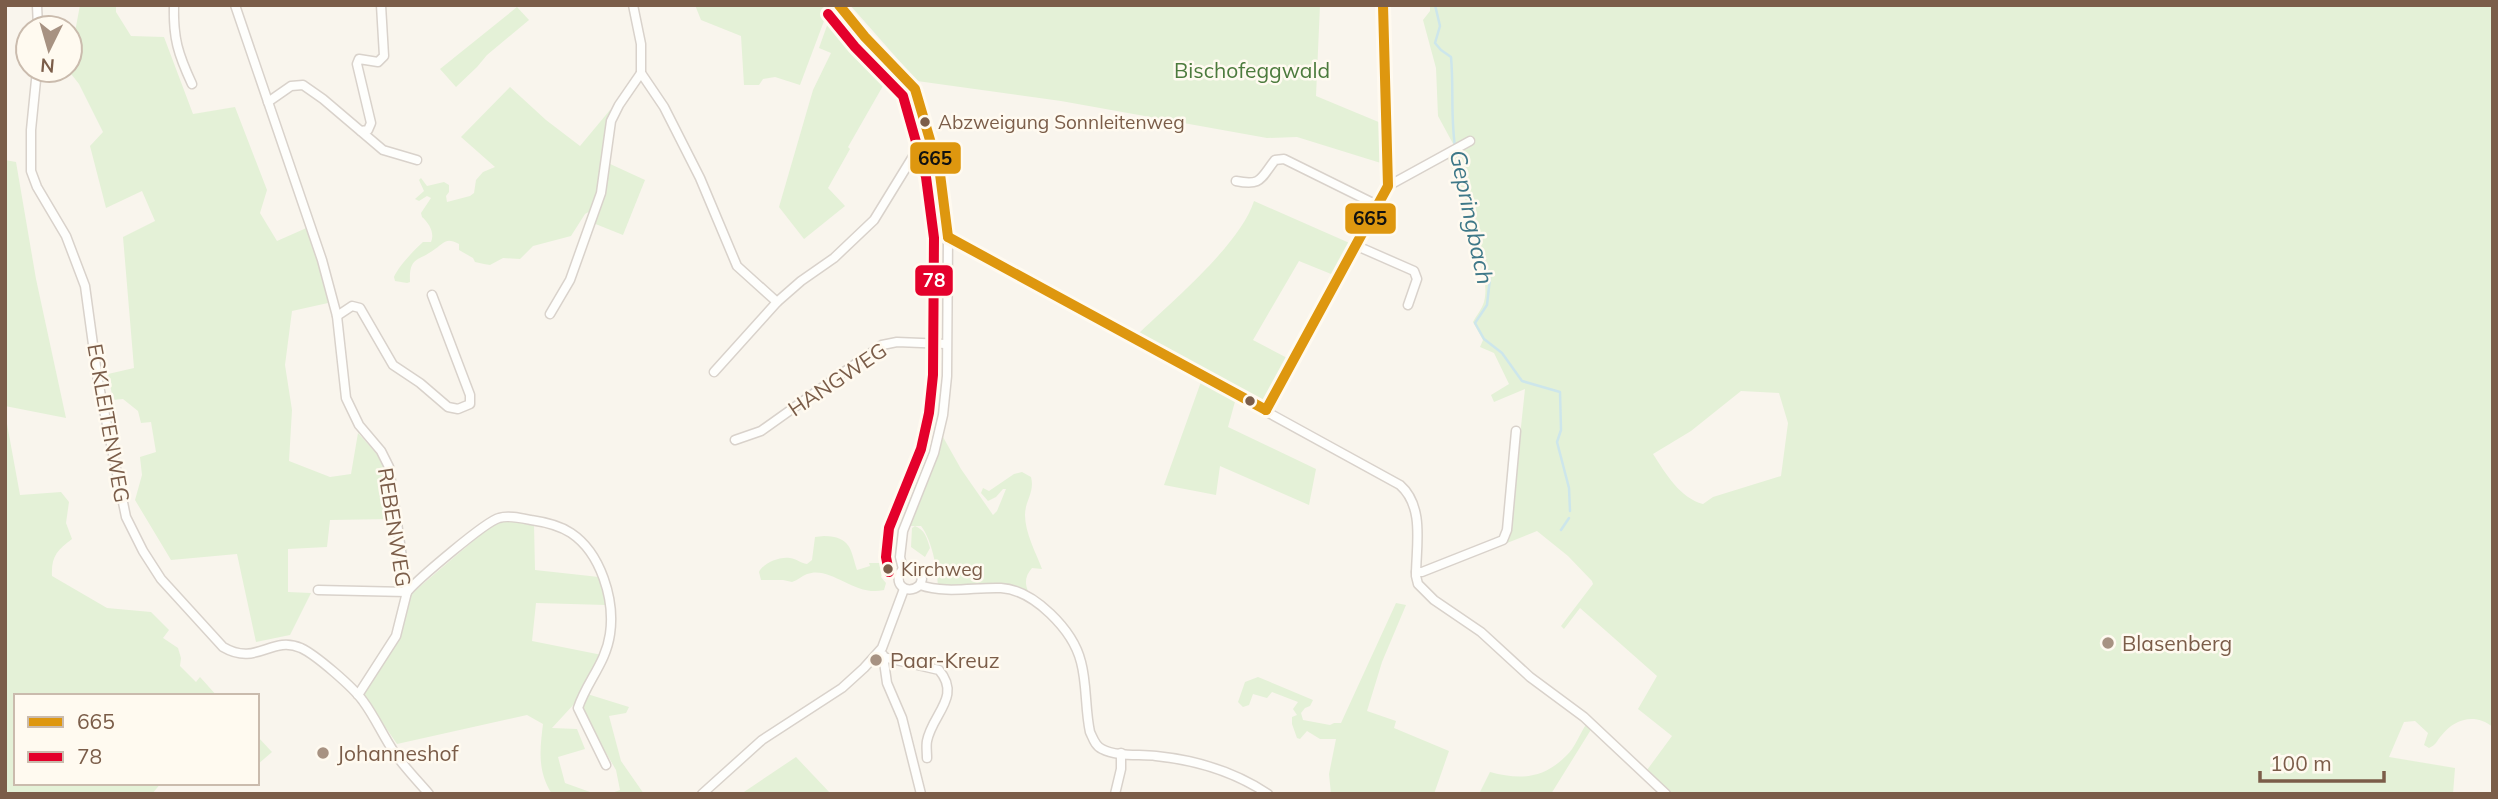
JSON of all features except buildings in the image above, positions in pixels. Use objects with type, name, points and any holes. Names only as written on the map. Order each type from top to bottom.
[{"type":"street","points":[[174,5],[176,48],[192,84]]},
{"type":"street","name":"REBENWEG","points":[[235,5],[322,260],[337,316],[346,398],[359,425],[382,451],[388,467],[407,592],[396,636],[358,695]]},
{"type":"street","points":[[361,131],[368,130],[371,123],[357,64],[361,58],[378,62],[383,59],[381,5]]},
{"type":"street","points":[[633,5],[639,31],[641,73],[664,107],[700,178],[737,265],[776,302]]},
{"type":"street","points":[[839,5],[865,37],[915,89],[940,174],[948,237],[947,376],[941,427],[931,462],[903,531],[900,557],[903,569]]},
{"type":"street","points":[[1266,410],[1388,186],[1383,5]]},
{"type":"street","points":[[550,314],[570,280],[601,193],[611,121],[641,73]]},
{"type":"street","name":"ECKLEITENWEG","points":[[36,84],[31,130],[31,171],[37,187],[66,236],[85,286],[98,381],[122,504],[131,527],[161,579],[223,647],[245,655],[285,645],[300,648],[318,659],[358,695],[395,754],[429,794]]},
{"type":"street","points":[[268,102],[291,86],[303,86],[323,99],[383,150],[417,160]]},
{"type":"street","points":[[714,372],[776,302],[834,258],[874,220],[928,132]]},
{"type":"street","points":[[1388,186],[1466,142]]},
{"type":"street","points":[[1236,181],[1250,184],[1257,182],[1275,160],[1279,159],[1379,206]]},
{"type":"street","points":[[948,237],[1266,410],[1406,490],[1416,512],[1418,584],[1434,600],[1481,632],[1530,677],[1584,717],[1666,794]]},
{"type":"street","points":[[1357,246],[1414,271],[1417,279],[1408,305]]},
{"type":"street","points":[[337,316],[352,306],[360,308],[391,364],[420,383],[446,406],[461,408],[470,404],[471,394],[432,295]]},
{"type":"street","name":"HANGWEG","points":[[735,440],[761,431],[881,345],[897,342],[946,344]]},
{"type":"street","points":[[1416,572],[1423,572],[1503,540],[1507,530],[1516,431]]},
{"type":"street","points":[[318,590],[407,592],[497,518],[519,518],[546,523],[574,535],[585,546],[599,569],[610,604],[611,624],[607,650],[578,708],[606,765]]},
{"type":"street","points":[[902,587],[912,590],[920,585],[922,579],[919,571],[911,567],[903,569],[898,576],[902,587],[882,652],[887,683],[902,718],[921,794]]},
{"type":"street","points":[[920,585],[949,590],[1009,589],[1033,598],[1066,633],[1079,653],[1087,722],[1094,741],[1102,749],[1174,758],[1204,766],[1245,780],[1268,794]]},
{"type":"street","points":[[882,652],[939,670],[949,685],[948,694],[927,740],[927,758]]},
{"type":"street","points":[[702,794],[762,740],[842,688],[882,652]]},
{"type":"street","points":[[1115,794],[1121,769],[1121,753]]},
{"type":"green space","points":[[80,5],[116,5],[116,12],[131,36],[164,37],[193,114],[235,107],[267,190],[260,213],[277,241],[311,226],[328,303],[292,311],[285,365],[292,410],[289,461],[330,477],[351,474],[358,433],[377,454],[384,468],[392,519],[330,520],[327,547],[288,549],[288,592],[311,593],[290,635],[256,642],[237,554],[171,560],[135,500],[142,475],[140,457],[156,452],[151,422],[141,423],[138,411],[123,399],[113,400],[108,374],[134,368],[123,237],[155,221],[142,191],[106,208],[90,146],[103,132],[79,84],[84,84],[84,14],[78,14]]},
{"type":"green space","points":[[695,5],[830,5],[800,85],[775,77],[763,79],[759,85],[744,85],[741,36],[701,20]]},
{"type":"green space","name":"Bischofeggwald","points":[[850,5],[1320,5],[1316,96],[1381,123],[1384,164],[1297,137],[1267,138],[1061,101],[917,81]]},
{"type":"green space","points":[[1430,5],[2493,5],[2493,727],[2479,720],[2459,722],[2452,725],[2429,748],[2424,745],[2428,733],[2415,721],[2404,722],[2389,757],[2455,768],[2453,794],[1668,794],[1647,770],[1672,736],[1638,709],[1657,676],[1580,608],[1564,629],[1561,626],[1593,584],[1568,556],[1537,531],[1502,545],[1508,539],[1510,530],[1525,389],[1494,402],[1491,395],[1509,384],[1494,353],[1480,347],[1483,340],[1473,322],[1483,305],[1485,292],[1477,248],[1478,230],[1447,157],[1457,151],[1438,116],[1436,68],[1423,20],[1430,11]],"holes":[[[1741,391],[1779,393],[1788,423],[1781,476],[1713,497],[1703,504],[1680,491],[1653,454],[1691,431]]]},
{"type":"green space","points":[[834,6],[861,40],[892,70],[828,188],[845,206],[804,239],[779,207],[813,90],[831,53],[819,48]]},
{"type":"green space","points":[[517,7],[529,20],[487,55],[456,87],[440,69]]},
{"type":"green space","points":[[510,87],[580,146],[610,110],[613,113],[601,182],[592,210],[585,214],[571,236],[533,246],[520,259],[503,258],[490,265],[475,262],[459,250],[459,244],[448,241],[413,264],[410,282],[395,281],[396,273],[407,258],[423,242],[431,242],[432,239],[431,228],[421,213],[431,198],[427,196],[419,201],[415,199],[424,191],[419,180],[421,178],[427,186],[444,182],[449,185],[447,202],[474,193],[476,180],[483,172],[495,167],[461,137]]},
{"type":"green space","points":[[5,160],[16,162],[36,279],[66,418],[5,406]]},
{"type":"green space","points":[[608,163],[645,180],[623,235],[593,223]]},
{"type":"green space","points":[[1254,201],[1354,245],[1336,276],[1299,261],[1253,340],[1291,360],[1269,399],[1262,403],[1136,336],[1220,254],[1235,236]]},
{"type":"green space","points":[[1202,379],[1236,398],[1228,427],[1316,469],[1309,505],[1220,466],[1216,495],[1164,485]]},
{"type":"green space","points":[[5,413],[20,495],[61,492],[69,502],[66,523],[72,539],[56,554],[52,576],[107,608],[151,612],[169,630],[163,638],[178,648],[180,666],[196,682],[200,677],[215,694],[14,694],[14,785],[159,785],[152,794],[5,794]]},
{"type":"green space","points":[[943,437],[961,469],[993,515],[1006,489],[988,501],[981,493],[983,488],[989,491],[1014,474],[1022,472],[1031,477],[1032,487],[1025,510],[1025,522],[1042,569],[1032,568],[1030,571],[1026,582],[1028,591],[998,584],[938,586],[933,554],[925,532],[921,526],[909,526]]},
{"type":"green space","points":[[506,521],[534,524],[535,570],[599,577],[606,605],[536,603],[532,641],[602,655],[575,703],[552,728],[577,729],[585,749],[558,757],[565,783],[590,792],[606,794],[552,794],[542,768],[543,724],[527,715],[397,744],[362,693],[399,637],[410,595],[493,524]]},
{"type":"green space","points":[[915,526],[923,532],[928,541],[930,548],[925,557],[911,547],[912,528]]},
{"type":"green space","points":[[815,537],[840,539],[848,545],[857,570],[870,566],[869,563],[881,563],[884,566],[881,577],[886,583],[884,590],[863,589],[816,572],[792,582],[761,580],[761,569],[777,559],[790,558],[807,564],[812,560]]},
{"type":"green space","points":[[1396,603],[1406,605],[1382,662],[1367,711],[1396,721],[1394,728],[1449,751],[1434,794],[1331,794],[1329,774],[1336,739],[1320,739],[1307,731],[1300,739],[1297,738],[1292,717],[1297,715],[1293,709],[1298,702],[1272,692],[1267,698],[1253,694],[1249,705],[1243,707],[1238,702],[1245,682],[1258,677],[1313,700],[1301,713],[1303,720],[1330,725],[1341,723]]},
{"type":"green space","points":[[584,693],[629,707],[626,713],[609,716],[621,761],[644,794],[609,794],[620,790],[616,770],[581,710]]},
{"type":"green space","points":[[1587,723],[1592,728],[1551,794],[1479,794],[1490,772],[1531,776],[1557,764],[1572,749]]},
{"type":"green space","points":[[259,738],[272,752],[259,763]]},
{"type":"green space","points":[[796,757],[831,794],[741,794]]},
{"type":"waterway","name":"Gepringbach","points":[[1435,5],[1440,26],[1435,43],[1451,57],[1456,153],[1467,184],[1479,244],[1490,278],[1487,305],[1475,323],[1484,339],[1502,353],[1522,381],[1560,392],[1561,430],[1557,442],[1569,488],[1570,511]]},
{"type":"waterway","name":"Gepringbach","points":[[1561,530],[1569,518]]},
{"type":"transit line","name":"665","points":[[839,5],[865,37],[915,89],[940,174],[948,237]]},
{"type":"transit line","name":"665","points":[[1266,410],[1388,186],[1383,5]]},
{"type":"transit line","name":"78","points":[[828,14],[855,47],[903,96],[926,177],[934,238],[933,375],[929,413],[921,449],[889,528],[886,557],[889,572]]},
{"type":"transit line","name":"665","points":[[948,237],[1266,410]]},
{"type":"place","name":"Abzweigung Sonnleitenweg","points":[[925,122]]},
{"type":"place","name":"Kirchweg","points":[[888,569]]},
{"type":"place","name":"Blasenberg","points":[[2108,643]]},
{"type":"place","name":"Paar-Kreuz","points":[[876,660]]},
{"type":"place","name":"Johanneshof","points":[[323,753]]}]
